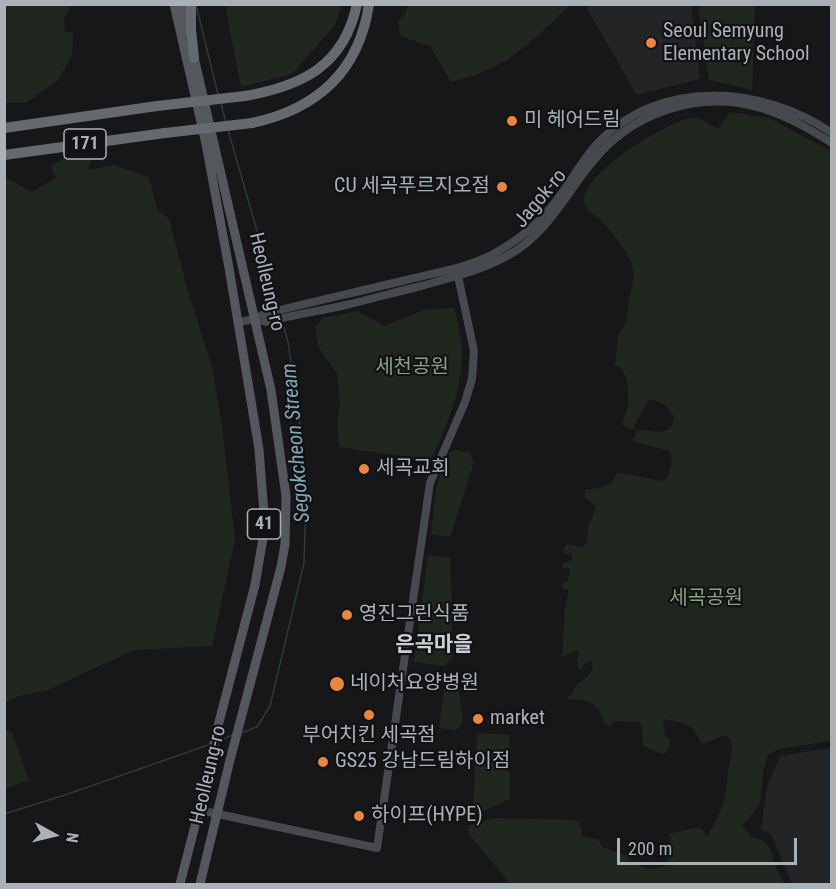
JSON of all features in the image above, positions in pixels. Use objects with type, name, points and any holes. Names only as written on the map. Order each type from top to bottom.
[{"type":"highway","points":[[191,4],[194,58]]},
{"type":"highway","name":"171","points":[[4,128],[245,96],[285,88],[314,73],[330,58],[343,42],[357,4]]},
{"type":"highway","name":"171","points":[[4,155],[252,123],[280,116],[316,98],[329,87],[353,55],[361,37],[369,4]]},
{"type":"main road","name":"Heolleung-ro","points":[[174,4],[206,144],[259,450],[264,504],[263,538],[255,585],[180,885]]},
{"type":"main road","name":"Heolleung-ro","points":[[181,4],[256,319],[271,390],[286,496],[281,567],[200,885]]},
{"type":"main road","name":"Jagok-ro","points":[[238,322],[256,319],[266,322],[270,317],[456,268],[495,253],[535,225],[553,205],[588,154],[608,134],[629,117],[659,103],[711,95],[741,96],[781,108],[831,133]]},
{"type":"main road","name":"Jagok-ro","points":[[298,311],[346,305],[458,276],[505,257],[532,238],[559,210],[585,171],[608,145],[628,129],[669,109],[710,102],[753,106],[789,119],[831,143]]},
{"type":"main road","points":[[200,810],[377,848],[430,483],[465,402],[472,379],[474,351],[458,276]]},
{"type":"shaded area","name":"Seoul Semyung Elementary School","points":[[596,4],[691,5],[700,79],[637,95],[586,7]]},
{"type":"shaded area","points":[[831,748],[831,884],[792,884],[771,834],[761,830],[767,787],[780,756]]},
{"type":"green space","points":[[225,4],[342,5],[335,25],[292,74],[241,87]]},
{"type":"green space","points":[[408,4],[570,5],[516,54],[480,73],[451,82],[430,46],[400,36],[398,21],[406,12]]},
{"type":"green space","points":[[4,5],[72,5],[64,17],[65,31],[73,33],[72,56],[58,80],[26,103],[5,103]]},
{"type":"green space","points":[[698,5],[755,5],[752,90],[709,80]]},
{"type":"green space","name":"세곡공원","points":[[730,112],[769,118],[831,151],[831,741],[778,749],[768,755],[763,771],[760,804],[742,826],[752,837],[762,840],[770,848],[777,870],[785,884],[510,884],[469,834],[468,826],[493,818],[572,820],[579,822],[583,837],[598,839],[602,847],[623,855],[645,868],[654,868],[667,865],[671,844],[669,834],[694,828],[702,829],[707,837],[725,798],[732,754],[731,741],[727,736],[701,743],[695,731],[687,725],[663,719],[665,736],[671,739],[667,752],[662,754],[643,746],[642,728],[639,722],[614,721],[609,727],[604,723],[598,709],[590,702],[565,699],[573,694],[577,685],[589,675],[592,666],[591,660],[584,664],[581,671],[578,668],[577,659],[580,652],[575,651],[562,657],[565,609],[569,589],[563,589],[561,585],[568,580],[570,569],[562,568],[563,563],[573,560],[571,553],[566,554],[564,550],[566,544],[581,547],[587,544],[588,528],[596,506],[585,498],[585,490],[612,483],[617,472],[661,481],[667,479],[672,460],[670,451],[632,441],[637,431],[658,432],[671,428],[674,416],[664,405],[650,400],[633,429],[623,425],[628,405],[628,388],[626,376],[615,365],[618,335],[626,320],[633,270],[620,244],[601,221],[590,212],[584,200],[597,176],[647,138],[681,121],[693,118],[703,120],[718,129]]},
{"type":"green space","points":[[93,154],[88,170],[114,165],[149,177],[157,209],[169,219],[187,288],[212,367],[222,426],[235,539],[212,646],[134,650],[48,690],[5,702],[5,177],[32,192],[56,178],[51,167],[66,156]]},
{"type":"green space","name":"세천공원","points":[[454,308],[462,349],[460,378],[448,420],[431,460],[339,447],[337,418],[340,406],[337,373],[319,349],[315,327],[323,318],[358,311],[384,326],[424,310]]},
{"type":"green space","points":[[456,450],[470,453],[474,462],[450,537],[431,534],[436,489],[440,475],[447,467],[449,452]]},
{"type":"green space","points":[[428,555],[450,558],[453,656],[445,666],[414,662]]},
{"type":"green space","points":[[446,678],[458,680],[463,723],[456,730],[439,728]]},
{"type":"green space","points":[[5,730],[12,733],[29,780],[5,789]]},
{"type":"green space","points":[[477,733],[509,735],[510,799],[476,814],[473,809]]},
{"type":"waterway","name":"Segokcheon Stream","points":[[196,5],[218,94]]},
{"type":"waterway","name":"Segokcheon Stream","points":[[221,104],[226,123]]},
{"type":"waterway","name":"Segokcheon Stream","points":[[228,130],[279,307]]},
{"type":"waterway","name":"Segokcheon Stream","points":[[241,733],[257,727],[270,706],[304,563],[306,497],[300,425],[288,342],[282,321]]},
{"type":"waterway","name":"Segokcheon Stream","points":[[218,741],[233,735]]},
{"type":"waterway","name":"Segokcheon Stream","points":[[4,814],[211,744]]},
{"type":"place","name":"Seoul Semyung Elementary School","points":[[651,43]]},
{"type":"place","name":"미 헤어드림","points":[[512,121]]},
{"type":"place","name":"CU 세곡푸르지오점","points":[[502,187]]},
{"type":"place","name":"세곡교회","points":[[364,469]]},
{"type":"place","name":"영진그린식품","points":[[347,615]]},
{"type":"place","name":"네이처요양병원","points":[[337,684]]},
{"type":"place","name":"부어치킨 세곡점","points":[[369,715]]},
{"type":"place","name":"market","points":[[478,719]]},
{"type":"place","name":"GS25 강남드림하이점","points":[[323,762]]},
{"type":"place","name":"하이프(HYPE)","points":[[359,816]]},
{"type":"district","name":"은곡마을","points":[[434,646]]}]
